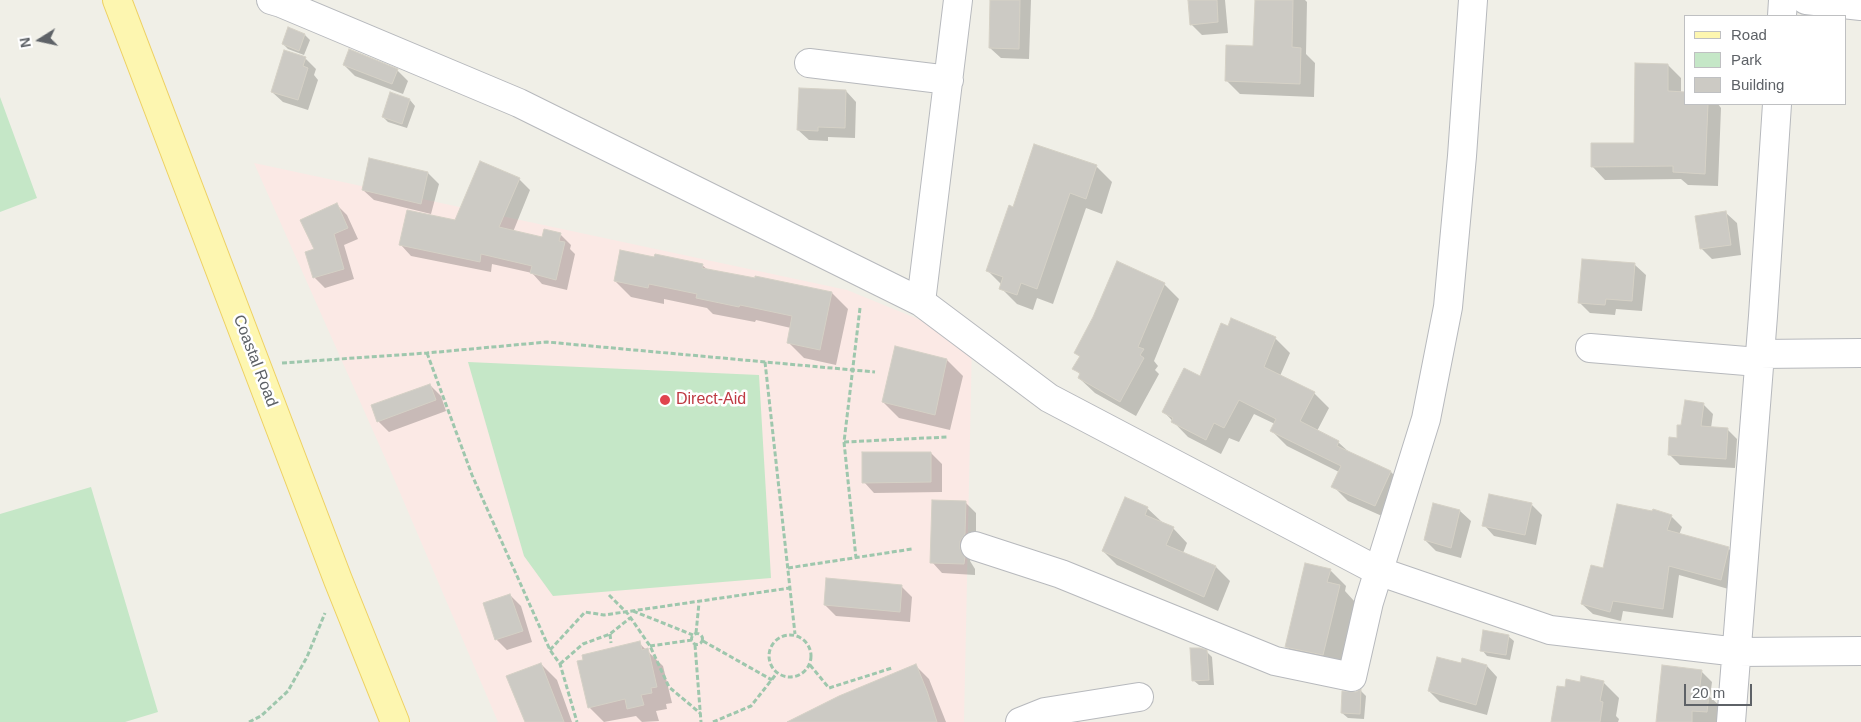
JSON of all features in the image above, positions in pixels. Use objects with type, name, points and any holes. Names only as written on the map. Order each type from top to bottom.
[{"type":"main road","name":"Coastal Road","points":[[118,0],[338,580],[395,722]]},
{"type":"street","points":[[271,0],[281,2],[519,103],[921,302],[1049,398],[1378,571],[1550,630],[1738,652],[1861,651]]},
{"type":"street","points":[[921,302],[958,0]]},
{"type":"street","points":[[975,546],[1061,574],[1275,661],[1352,677],[1369,602],[1426,419],[1448,307],[1462,156],[1473,0]]},
{"type":"street","points":[[1782,15],[1783,0]]},
{"type":"street","points":[[1806,0],[1861,6]]},
{"type":"street","points":[[809,63],[949,80]]},
{"type":"street","points":[[1731,722],[1738,652],[1777,105]]},
{"type":"street","points":[[1590,348],[1759,358],[1861,353]]},
{"type":"street","points":[[1020,722],[1045,712],[1139,697]]},
{"type":"path","points":[[856,558],[844,442],[860,308]]},
{"type":"path","points":[[256,364],[427,353],[547,342],[875,372]]},
{"type":"path","points":[[427,353],[472,475],[550,650],[560,664],[577,722]]},
{"type":"path","points":[[765,362],[795,634]]},
{"type":"path","points":[[844,442],[947,437]]},
{"type":"path","points":[[788,568],[912,549]]},
{"type":"path","points":[[249,722],[261,716],[288,691],[308,657],[338,580]]},
{"type":"path","points":[[550,650],[585,612],[604,615],[698,603],[790,588]]},
{"type":"path","points":[[609,595],[625,611],[650,646],[669,687],[700,713]]},
{"type":"path","points":[[692,640],[698,603]]},
{"type":"path","points":[[632,611],[701,635],[703,641],[772,680]]},
{"type":"path","points":[[560,664],[583,644],[610,634],[630,618]]},
{"type":"path","points":[[610,634],[611,643]]},
{"type":"path","points":[[785,634],[795,634],[803,638],[810,646],[812,656],[810,665],[804,672],[795,677],[786,677],[777,673],[771,666],[768,656],[770,646],[776,639],[785,634]]},
{"type":"path","points":[[650,646],[692,640]]},
{"type":"path","points":[[692,640],[695,644],[701,722]]},
{"type":"path","points":[[695,644],[703,641]]},
{"type":"path","points":[[810,665],[829,688],[892,668]]},
{"type":"path","points":[[713,722],[751,706],[777,673]]},
{"type":"shaded area","name":"Direct-Aid","points":[[254,163],[847,290],[972,341],[964,722],[498,722],[386,460]]},
{"type":"green space","points":[[0,97],[37,198],[0,212]]},
{"type":"green space","points":[[468,362],[759,375],[771,578],[553,596],[524,556]]},
{"type":"green space","points":[[91,487],[158,712],[125,722],[0,722],[0,514]]},
{"type":"building","points":[[990,0],[1020,0],[1019,49],[989,48]]},
{"type":"building","points":[[1188,0],[1217,0],[1218,22],[1190,25]]},
{"type":"building","points":[[1255,0],[1293,0],[1292,47],[1301,48],[1300,84],[1225,81],[1226,45],[1253,46]]},
{"type":"building","points":[[288,27],[305,34],[299,51],[282,44]]},
{"type":"building","points":[[349,49],[398,69],[392,84],[343,65]]},
{"type":"building","points":[[284,50],[306,57],[303,66],[308,68],[298,100],[271,92]]},
{"type":"building","points":[[1635,63],[1668,64],[1668,91],[1684,92],[1684,105],[1708,105],[1705,174],[1673,172],[1673,166],[1591,167],[1591,143],[1634,143]]},
{"type":"building","points":[[799,88],[846,90],[845,128],[818,127],[818,131],[797,130]]},
{"type":"building","points":[[390,92],[410,99],[402,124],[382,117]]},
{"type":"building","points":[[1034,144],[1097,165],[1086,199],[1070,193],[1037,289],[1021,283],[1017,295],[999,289],[1003,277],[986,271],[1009,205],[1013,207]]},
{"type":"building","points":[[369,158],[428,172],[421,204],[362,190]]},
{"type":"building","points":[[480,161],[520,178],[499,227],[542,237],[544,229],[561,233],[559,241],[565,242],[556,280],[530,273],[532,266],[481,254],[480,262],[399,245],[407,210],[455,220]]},
{"type":"building","points":[[337,203],[348,228],[334,234],[344,269],[313,278],[305,252],[314,249],[300,220]]},
{"type":"building","points":[[1726,211],[1731,245],[1700,249],[1695,216]]},
{"type":"building","points":[[620,250],[654,257],[655,254],[703,264],[702,268],[755,278],[755,276],[832,292],[820,350],[787,343],[792,316],[696,298],[697,294],[649,284],[648,288],[614,281]]},
{"type":"building","points":[[1582,259],[1635,263],[1632,301],[1606,299],[1605,305],[1578,303]]},
{"type":"building","points":[[1117,261],[1165,283],[1138,347],[1144,349],[1140,355],[1144,358],[1120,402],[1078,378],[1080,373],[1072,369],[1080,356],[1074,353],[1093,317]]},
{"type":"building","points":[[1231,318],[1276,337],[1264,367],[1315,392],[1300,421],[1339,441],[1337,446],[1391,471],[1375,506],[1331,487],[1341,466],[1270,431],[1276,419],[1239,400],[1224,428],[1214,423],[1206,440],[1171,422],[1173,418],[1162,412],[1184,368],[1200,376],[1221,323],[1228,326]]},
{"type":"building","points":[[895,346],[947,359],[935,415],[882,402]]},
{"type":"building","points":[[430,384],[436,400],[377,422],[371,405]]},
{"type":"building","points":[[1685,400],[1704,403],[1701,426],[1728,428],[1726,459],[1668,455],[1669,437],[1677,438],[1677,425],[1681,425]]},
{"type":"building","points":[[862,452],[931,452],[931,482],[862,483]]},
{"type":"building","points":[[1489,494],[1532,503],[1525,535],[1482,526]]},
{"type":"building","points":[[1125,497],[1148,507],[1145,515],[1174,527],[1166,545],[1216,566],[1204,597],[1102,551]]},
{"type":"building","points":[[932,500],[966,501],[965,534],[960,541],[960,549],[965,557],[964,564],[930,563]]},
{"type":"building","points":[[1433,503],[1460,510],[1451,548],[1424,540]]},
{"type":"building","points":[[1617,504],[1652,511],[1653,509],[1672,515],[1667,530],[1729,547],[1721,580],[1669,566],[1663,609],[1613,601],[1610,612],[1581,604],[1591,565],[1603,568]]},
{"type":"building","points":[[1305,563],[1331,569],[1327,582],[1340,585],[1323,655],[1285,647]]},
{"type":"building","points":[[826,578],[902,585],[900,612],[824,605]]},
{"type":"building","points":[[510,594],[523,631],[495,640],[483,603]]},
{"type":"building","points":[[1483,630],[1509,635],[1506,655],[1480,651]]},
{"type":"building","points":[[640,641],[642,650],[648,648],[657,687],[651,688],[652,693],[641,695],[644,705],[627,709],[625,699],[588,708],[577,661],[583,660],[582,655]]},
{"type":"building","points":[[1190,648],[1207,650],[1209,680],[1192,681]]},
{"type":"building","points":[[1437,657],[1461,663],[1462,658],[1487,665],[1476,705],[1428,691]]},
{"type":"building","points":[[541,663],[564,722],[525,722],[506,676]]},
{"type":"building","points":[[916,664],[937,722],[787,722],[839,696]]},
{"type":"building","points":[[1662,665],[1702,670],[1699,693],[1709,694],[1707,712],[1692,711],[1692,722],[1656,722]]},
{"type":"building","points":[[1581,676],[1604,681],[1600,701],[1603,702],[1600,722],[1551,722],[1557,686],[1565,687],[1566,679],[1580,682]]},
{"type":"building","points":[[1361,689],[1360,714],[1341,713],[1342,691],[1356,692]]},
{"type":"place","name":"Direct-Aid","points":[[665,400]]}]
